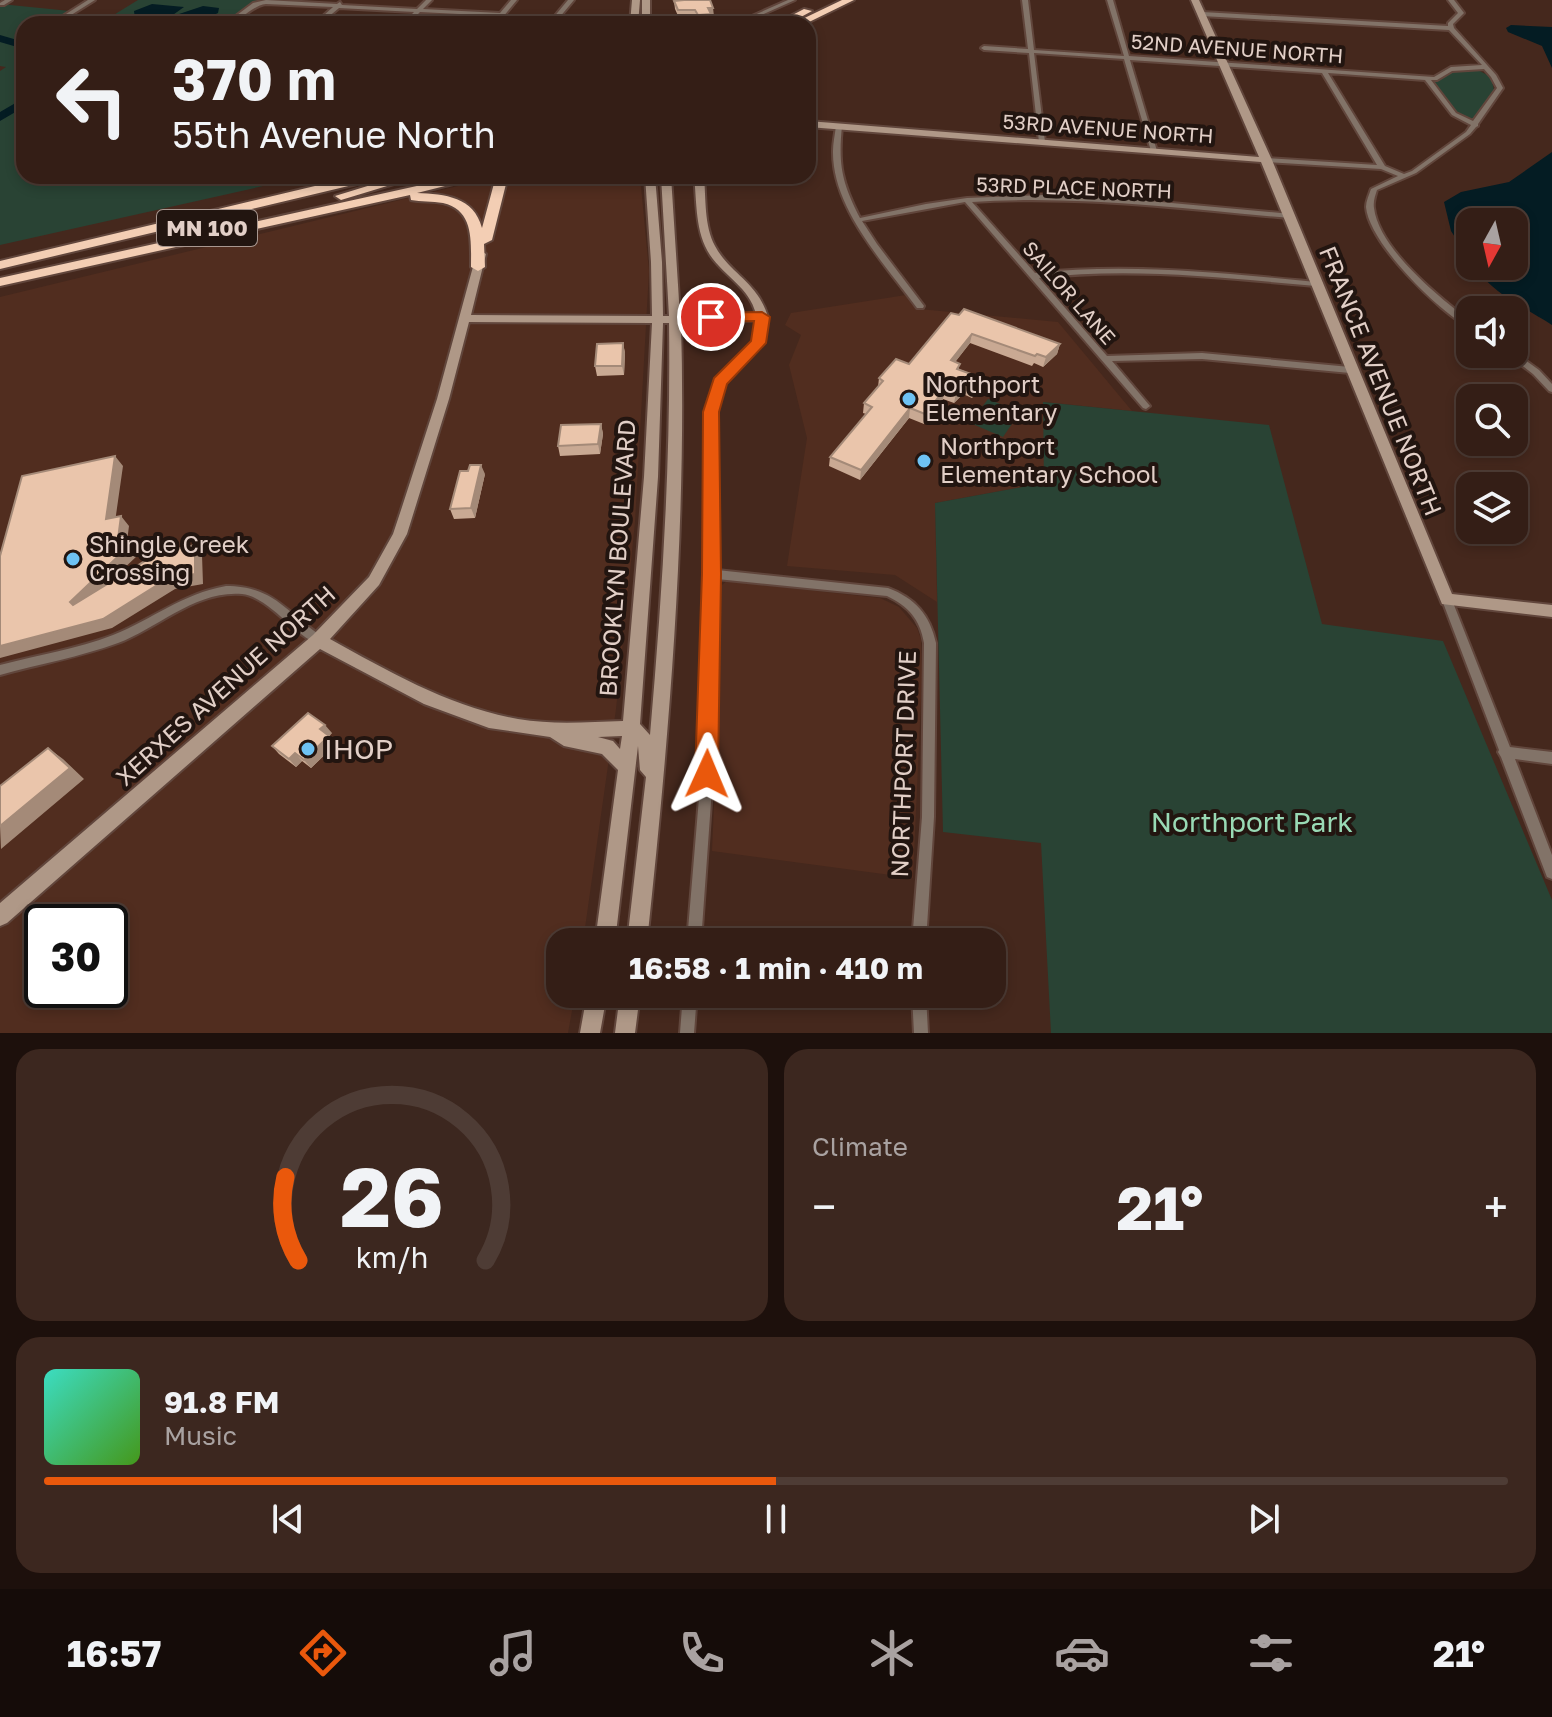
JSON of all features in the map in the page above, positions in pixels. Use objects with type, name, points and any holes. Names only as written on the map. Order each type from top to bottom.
[{"type":"highway","points":[[797,16],[832,0]]},
{"type":"highway","points":[[816,16],[849,0]]},
{"type":"highway","points":[[231,210],[324,184]]},
{"type":"highway","name":"MN 100","points":[[0,265],[341,184]]},
{"type":"highway","name":"MN 100","points":[[0,280],[382,184]]},
{"type":"highway","points":[[0,280],[445,184]]},
{"type":"highway","points":[[485,240],[500,184]]},
{"type":"highway","points":[[380,199],[434,198],[465,209],[477,225],[478,267]]},
{"type":"street","points":[[2,4],[9,0]]},
{"type":"street","points":[[66,16],[92,0]]},
{"type":"street","points":[[326,16],[345,0]]},
{"type":"street","points":[[414,16],[429,0]]},
{"type":"street","points":[[240,16],[260,3],[501,15],[514,0]]},
{"type":"street","points":[[558,16],[571,0]]},
{"type":"street","points":[[755,16],[792,0]]},
{"type":"street","points":[[1025,0],[1042,142]]},
{"type":"street","points":[[1110,0],[1154,151]]},
{"type":"street","name":"FRANCE AVENUE NORTH","points":[[1195,0],[1267,160],[1350,370],[1447,600],[1552,872]]},
{"type":"street","points":[[1451,0],[1461,13],[1450,24],[1451,28],[1500,88],[1476,125],[1414,172],[1374,189],[1368,203],[1372,221],[1412,278],[1456,314]]},
{"type":"street","points":[[1202,14],[1451,28]]},
{"type":"street","name":"52ND AVENUE NORTH","points":[[984,48],[1435,79],[1451,69],[1485,67]]},
{"type":"street","points":[[1324,71],[1382,167]]},
{"type":"street","points":[[1426,78],[1454,114],[1476,125]]},
{"type":"street","name":"53RD AVENUE NORTH","points":[[816,125],[1382,167],[1403,176]]},
{"type":"street","points":[[839,126],[835,166],[839,184],[859,220],[920,306]]},
{"type":"street","name":"BROOKLYN BOULEVARD","points":[[607,928],[632,728],[652,467],[657,320],[651,184]]},
{"type":"street","name":"BROOKLYN BOULEVARD","points":[[639,928],[662,712],[671,524],[676,319],[667,184]]},
{"type":"street","points":[[695,928],[707,774],[712,403],[720,382],[758,343],[762,317],[755,295],[714,252],[706,232],[700,184]]},
{"type":"street","name":"53RD PLACE NORTH","points":[[859,220],[967,200],[1084,200],[1289,216]]},
{"type":"street","name":"SAILOR LANE","points":[[967,200],[1146,406]]},
{"type":"street","name":"XERXES AVENUE NORTH","points":[[0,916],[319,640],[374,581],[400,534],[443,399],[485,240]]},
{"type":"street","points":[[1033,276],[1085,270],[1149,270],[1316,284]]},
{"type":"street","points":[[464,318],[657,320],[762,317]]},
{"type":"street","points":[[1105,359],[1202,356],[1350,370]]},
{"type":"street","points":[[1528,366],[1552,389]]},
{"type":"street","name":"NORTHPORT DRIVE","points":[[712,574],[888,592],[902,598],[923,618],[930,643],[928,817],[920,928]]},
{"type":"street","points":[[0,670],[116,640],[184,604],[214,593],[243,590],[262,597],[304,632],[444,707],[509,724],[552,730],[632,728],[647,744],[652,818]]},
{"type":"street","points":[[1447,600],[1552,611]]},
{"type":"street","points":[[552,730],[564,738],[607,747],[628,768]]},
{"type":"street","points":[[1504,752],[1552,758]]},
{"type":"street","points":[[590,1033],[594,1008]]},
{"type":"street","points":[[625,1033],[628,1008]]},
{"type":"street","points":[[687,1033],[689,1008]]},
{"type":"street","points":[[920,1008],[921,1033]]},
{"type":"shaded area","name":"Shingle Creek Crossing","points":[[466,184],[641,184],[649,271],[635,522],[616,709],[585,928],[546,928],[546,1008],[572,1008],[568,1033],[0,1033],[0,297]]},
{"type":"shaded area","name":"Northport Elementary School","points":[[906,295],[919,309],[1058,322],[1132,411],[1044,402],[1044,483],[935,503],[937,602],[895,575],[787,566],[807,438],[789,365],[801,335],[785,325],[791,313]]},
{"type":"shaded area","points":[[727,581],[880,598],[899,607],[917,628],[921,639],[922,677],[913,878],[712,851],[719,690],[718,588]]},
{"type":"green space","points":[[138,0],[299,0],[256,2],[236,16],[112,16]]},
{"type":"green space","points":[[0,4],[70,11],[62,16],[16,16],[16,184],[272,184],[0,245],[0,71],[6,67],[0,66]]},
{"type":"green space","points":[[1478,70],[1491,77],[1494,90],[1473,120],[1455,111],[1434,82],[1453,72]]},
{"type":"green space","points":[[988,399],[1020,412],[1003,437],[970,423]]},
{"type":"green space","name":"Northport Park","points":[[1043,402],[1269,425],[1322,624],[1443,641],[1552,900],[1552,1033],[1051,1033],[1041,843],[943,832],[935,503],[1044,483]]},
{"type":"water","points":[[152,4],[184,7],[171,16],[135,16],[134,11]]},
{"type":"water","points":[[203,6],[219,8],[218,13],[212,16],[173,16]]},
{"type":"water","points":[[1511,25],[1552,27],[1552,68],[1542,46],[1508,32],[1506,28]]},
{"type":"water","points":[[1552,152],[1552,325],[1528,311],[1528,296],[1505,296],[1486,280],[1528,280],[1528,208],[1456,208],[1456,239],[1451,231],[1444,202],[1461,192],[1509,182]]},
{"type":"building","points":[[710,0],[713,8],[708,8],[711,14],[698,15],[695,10],[678,10],[674,1]]},
{"type":"building","name":"Northport Elementary","points":[[964,309],[1060,344],[1046,357],[1035,356],[972,334],[951,360],[960,364],[957,369],[982,378],[974,388],[965,384],[956,393],[945,389],[925,414],[910,408],[861,470],[830,457],[872,407],[864,403],[883,381],[879,378],[896,359],[909,364],[951,313],[959,315]]},
{"type":"building","points":[[623,343],[622,366],[595,366],[597,344]]},
{"type":"building","points":[[601,424],[598,444],[558,446],[561,425]]},
{"type":"building","name":"Shingle Creek Crossing","points":[[115,456],[106,519],[121,516],[118,539],[129,546],[70,602],[73,605],[158,553],[195,545],[195,574],[167,579],[103,619],[0,646],[0,556],[22,476]]},
{"type":"building","points":[[470,465],[481,465],[471,508],[450,509],[460,471],[468,471]]},
{"type":"building","name":"IHOP","points":[[308,713],[325,725],[320,729],[329,736],[304,760],[295,753],[289,759],[272,746]]},
{"type":"building","points":[[48,748],[70,768],[0,826],[0,786]]},
{"type":"waterway","points":[[0,38],[16,43]]},
{"type":"waterway","points":[[0,117],[16,107]]},
{"type":"place","name":"Northport Elementary","points":[[909,399]]},
{"type":"place","name":"Northport Elementary School","points":[[924,461]]},
{"type":"place","name":"Shingle Creek Crossing","points":[[73,559]]},
{"type":"place","name":"IHOP","points":[[308,749]]},
{"type":"route","points":[[707,774],[712,403],[720,382],[758,343],[762,317],[711,317]]}]
